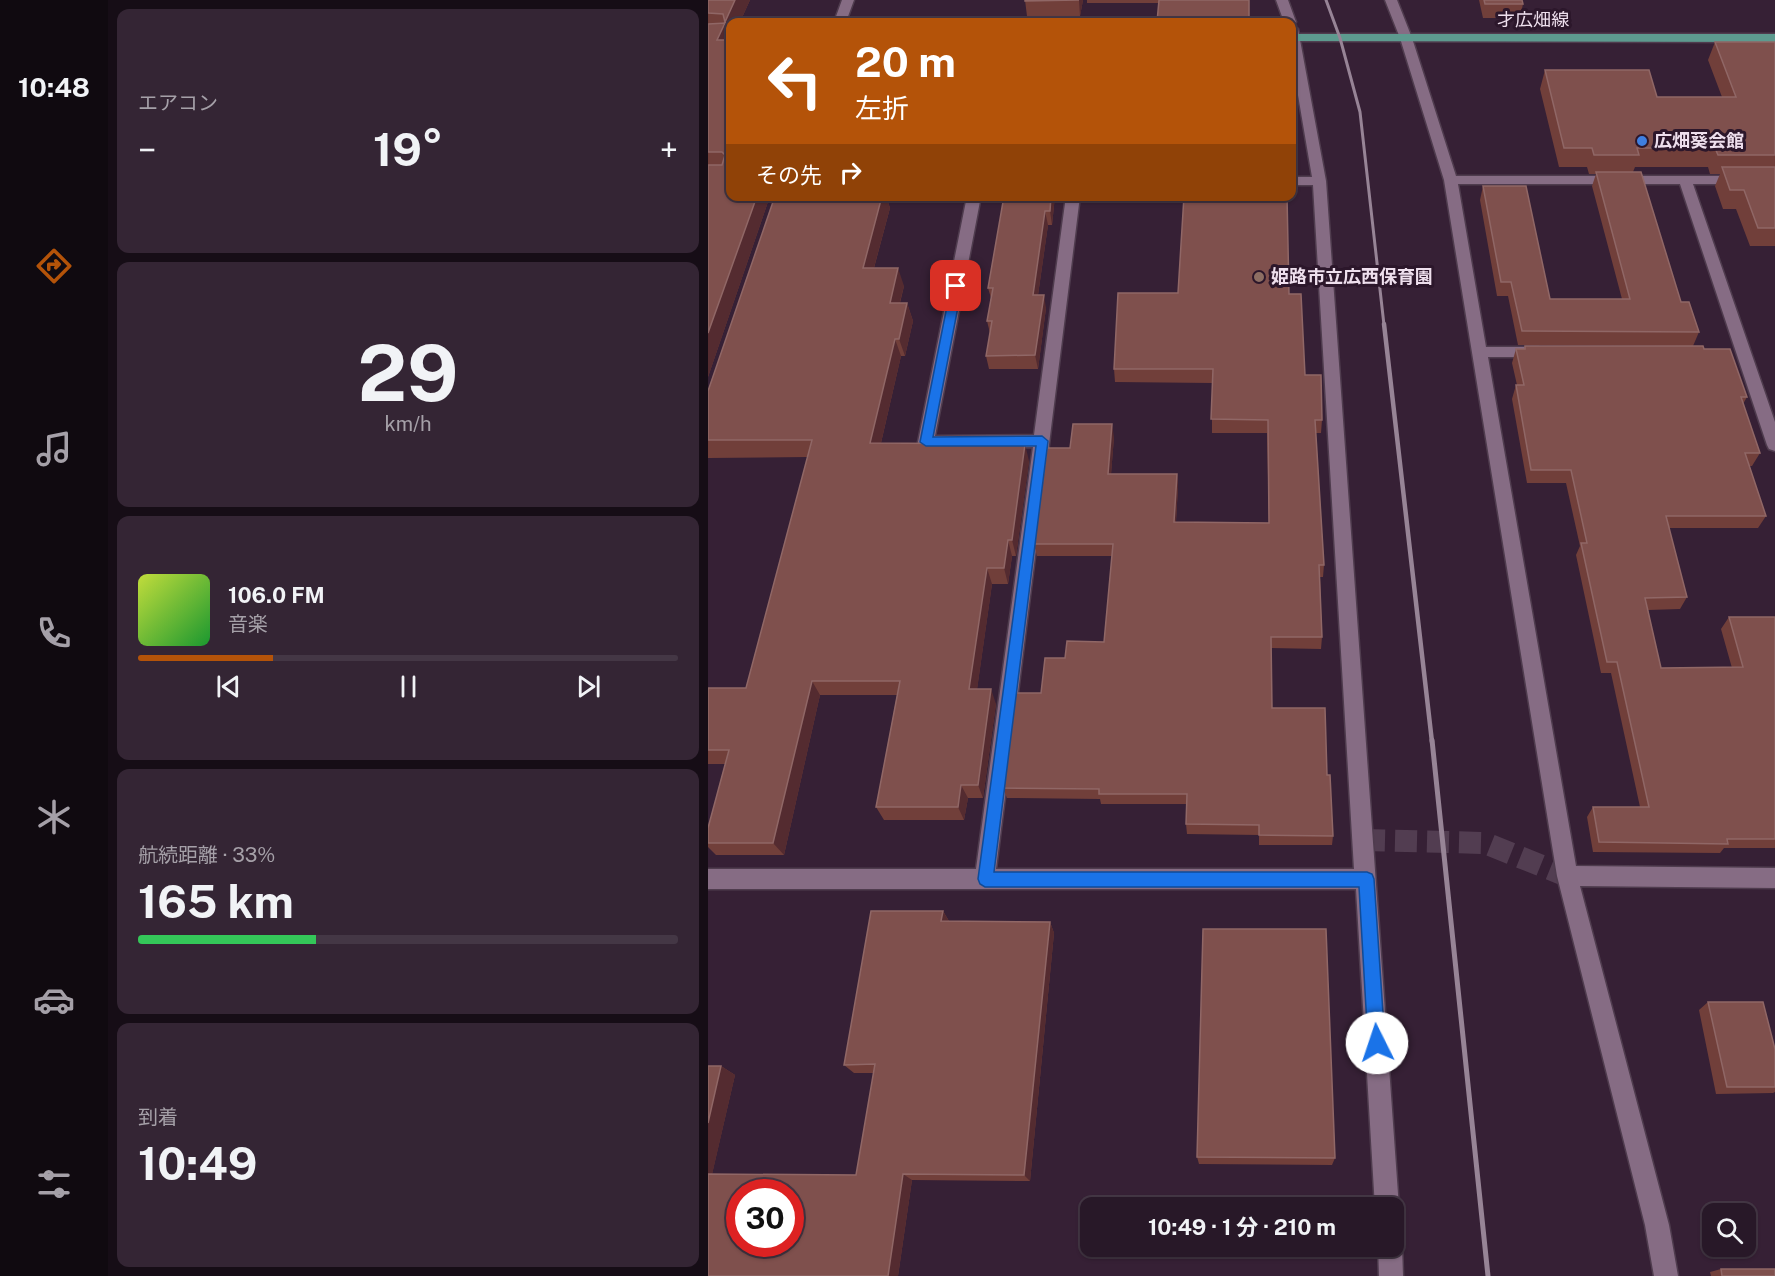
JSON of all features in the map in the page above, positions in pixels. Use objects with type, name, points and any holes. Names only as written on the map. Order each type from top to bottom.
[{"type":"main road","name":"才広畑線","points":[[1296,32],[1406,38],[1775,38]]},
{"type":"street","points":[[841,18],[848,0]]},
{"type":"street","points":[[1282,0],[1288,18]]},
{"type":"street","points":[[1391,0],[1406,38],[1451,180],[1567,876],[1657,1225],[1666,1276]]},
{"type":"street","points":[[1296,54],[1319,181],[1386,1197]]},
{"type":"street","points":[[1451,180],[1775,180]]},
{"type":"street","points":[[1685,180],[1738,353],[1775,445]]},
{"type":"street","points":[[1296,181],[1319,181]]},
{"type":"street","points":[[973,201],[926,442],[1042,441]]},
{"type":"street","points":[[985,879],[1072,201]]},
{"type":"street","points":[[1478,352],[1559,352]]},
{"type":"street","points":[[1567,876],[1775,878]]},
{"type":"street","points":[[708,879],[1367,879]]},
{"type":"street","points":[[1391,1257],[1392,1276]]},
{"type":"building","points":[[708,0],[735,0],[725,22],[723,14],[708,13]]},
{"type":"building","points":[[1025,0],[1079,0],[1025,1]]},
{"type":"building","points":[[1159,0],[1249,0],[1249,18],[1157,18]]},
{"type":"building","points":[[1484,0],[1522,0],[1523,4],[1485,4]]},
{"type":"building","points":[[725,23],[717,40],[726,40],[726,201],[755,201],[708,333],[708,165],[722,165],[725,155],[722,152],[708,152],[708,24]]},
{"type":"building","points":[[1715,42],[1775,42],[1775,155],[1718,155],[1715,148],[1637,148],[1639,155],[1594,155],[1592,148],[1564,148],[1545,70],[1649,70],[1657,97],[1736,97]]},
{"type":"building","points":[[1722,167],[1775,167],[1775,228],[1758,228],[1744,190],[1730,190]]},
{"type":"building","points":[[1596,172],[1641,172],[1681,302],[1689,302],[1699,332],[1522,331],[1511,282],[1501,282],[1483,186],[1526,186],[1550,299],[1630,299]]},
{"type":"building","points":[[773,201],[881,201],[863,268],[898,268],[890,303],[907,303],[899,339],[895,339],[870,443],[1025,444],[1012,540],[1008,540],[1004,568],[987,568],[969,689],[991,689],[978,785],[961,785],[958,807],[876,807],[900,681],[812,681],[773,843],[708,843],[708,828],[729,750],[708,750],[708,688],[746,688],[812,440],[708,440],[708,391]]},
{"type":"building","points":[[1003,201],[1051,201],[1050,211],[1045,211],[1033,295],[1044,295],[1035,355],[986,356],[992,321],[987,321],[993,288],[988,288]]},
{"type":"building","points":[[1184,201],[1287,201],[1289,294],[1301,294],[1305,375],[1321,375],[1322,420],[1315,420],[1324,565],[1319,565],[1322,637],[1271,637],[1272,708],[1325,708],[1327,775],[1330,775],[1333,836],[1259,835],[1259,825],[1186,824],[1187,794],[1099,794],[1099,789],[1003,788],[1015,693],[1041,693],[1045,658],[1065,658],[1067,641],[1104,642],[1113,544],[1034,544],[1047,448],[1070,448],[1073,424],[1112,424],[1108,474],[1177,474],[1174,522],[1269,523],[1268,420],[1211,419],[1213,369],[1114,369],[1118,293],[1178,293]]},
{"type":"building","points":[[1525,346],[1703,346],[1704,349],[1730,349],[1747,397],[1741,397],[1760,453],[1745,453],[1766,516],[1666,516],[1687,597],[1645,598],[1661,668],[1743,667],[1729,617],[1775,617],[1775,839],[1727,839],[1728,844],[1599,842],[1593,807],[1649,807],[1617,662],[1607,662],[1581,543],[1587,543],[1571,470],[1531,470],[1516,385],[1524,385],[1516,349],[1525,349]]},
{"type":"building","points":[[871,911],[943,911],[941,921],[1050,922],[1024,1175],[903,1174],[888,1276],[708,1276],[708,1174],[856,1175],[875,1064],[844,1065]]},
{"type":"building","points":[[1203,929],[1326,929],[1335,1158],[1197,1157]]},
{"type":"building","points":[[1708,1002],[1763,1002],[1775,1049],[1775,1087],[1727,1087]]},
{"type":"building","points":[[708,1066],[721,1066],[708,1123]]},
{"type":"building","points":[[1721,1269],[1775,1269],[1775,1276],[1722,1276]]},
{"type":"tunnel","points":[[1363,840],[1485,843],[1567,876]]},
{"type":"railway","points":[[1326,0],[1340,38],[1360,112],[1384,325]]},
{"type":"railway","points":[[1384,324],[1432,742]]},
{"type":"railway","points":[[1432,740],[1488,1276]]},
{"type":"place","name":"広畑葵会館","points":[[1642,141]]},
{"type":"place","name":"姫路市立広西保育園","points":[[1259,277]]},
{"type":"route","points":[[956,286],[926,442],[1042,441],[985,879],[1367,879],[1377,1043]]}]
